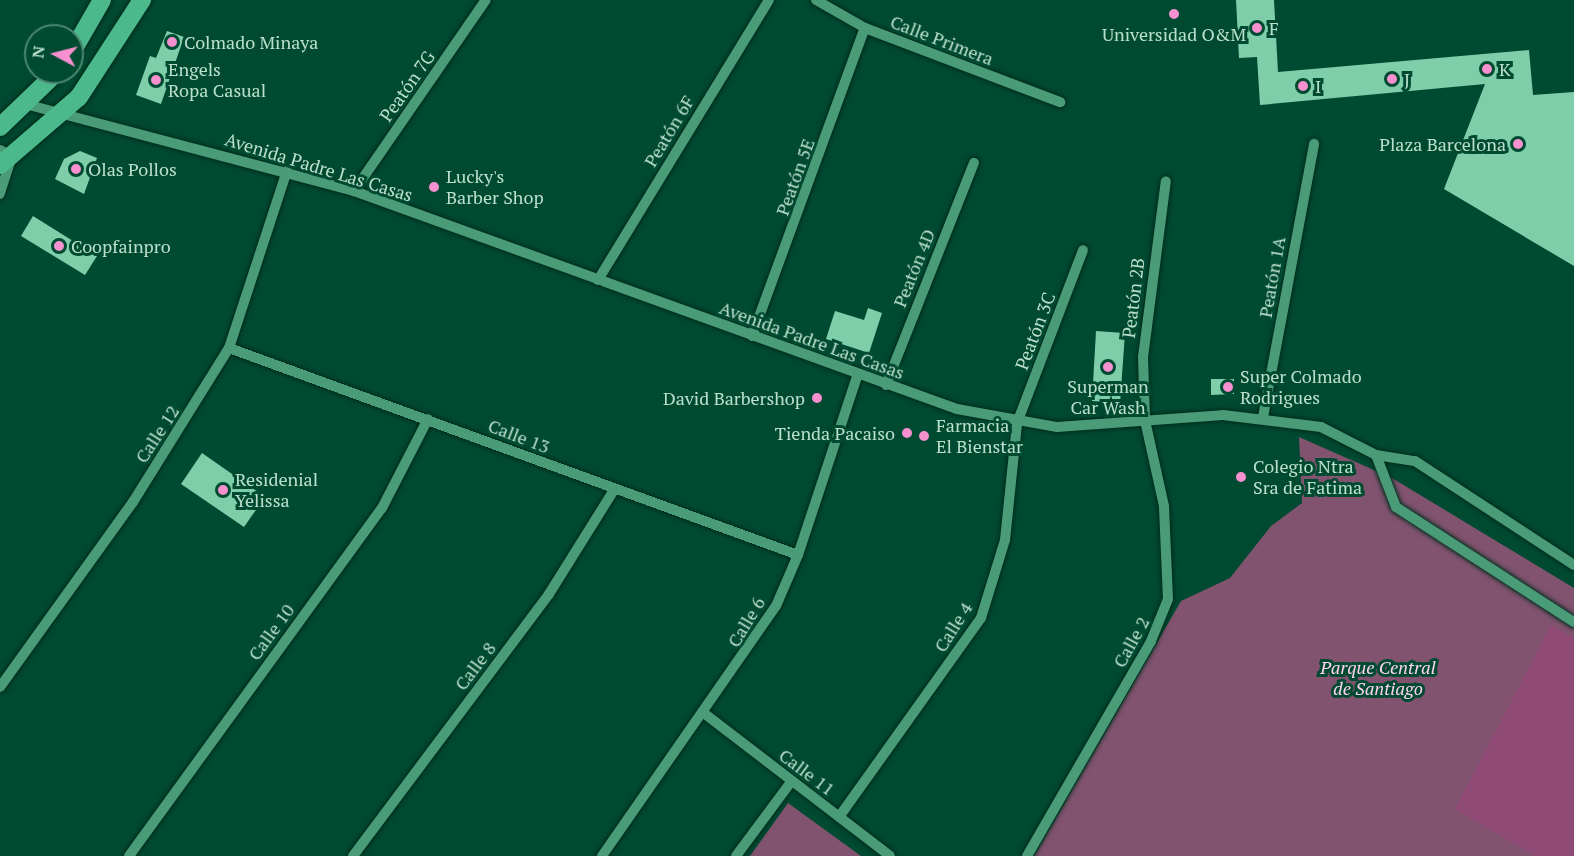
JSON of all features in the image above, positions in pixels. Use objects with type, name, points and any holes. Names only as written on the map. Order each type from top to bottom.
[{"type":"highway","points":[[84,31],[102,0]]},
{"type":"highway","points":[[4,157],[62,112],[103,68],[142,0]]},
{"type":"highway","points":[[0,128],[29,105],[47,84]]},
{"type":"street","name":"Peatón 7G","points":[[354,191],[486,0]]},
{"type":"street","name":"Peatón 6F","points":[[598,280],[769,0]]},
{"type":"street","name":"Calle Primera","points":[[816,0],[836,4],[865,28],[1060,102]]},
{"type":"street","name":"Peatón 5E","points":[[752,336],[865,28]]},
{"type":"street","name":"Avenida Padre Las Casas","points":[[29,105],[287,171],[354,191],[886,385],[1017,423],[1057,427],[1145,420],[1263,417],[1321,427],[1376,455],[1415,461],[1574,565]]},
{"type":"street","name":"Peatón 1A","points":[[1263,417],[1314,144]]},
{"type":"street","points":[[0,194],[4,157]]},
{"type":"street","name":"Peatón 4D","points":[[886,385],[974,164]]},
{"type":"street","name":"Calle 12","points":[[0,687],[139,493],[229,348],[287,171]]},
{"type":"street","name":"Peatón 2B","points":[[1145,420],[1146,312],[1166,181]]},
{"type":"street","name":"Peatón 3C","points":[[1017,423],[1083,250]]},
{"type":"street","name":"Calle 13","points":[[229,348],[428,419],[614,490],[798,555]]},
{"type":"street","name":"Calle 6","points":[[602,856],[754,644],[798,555],[858,374]]},
{"type":"street","name":"Calle 10","points":[[129,856],[382,508],[428,419]]},
{"type":"street","name":"Calle 2","points":[[1027,856],[1159,627],[1168,599],[1164,506],[1145,420]]},
{"type":"street","name":"Calle 4","points":[[839,817],[981,618],[1005,540],[1017,423]]},
{"type":"street","points":[[1376,455],[1396,507],[1574,622]]},
{"type":"street","name":"Calle 8","points":[[353,856],[549,594],[614,490]]},
{"type":"street","name":"Calle 11","points":[[705,714],[890,856]]},
{"type":"street","points":[[736,856],[791,782]]},
{"type":"green space","name":"Parque Central de Santiago","points":[[1299,437],[1392,478],[1574,588],[1574,856],[1034,856],[1181,601],[1230,578],[1271,526],[1302,503]]},
{"type":"green space","points":[[788,803],[861,856],[750,856]]},
{"type":"shaded area","points":[[1551,625],[1574,639],[1574,856],[1535,856],[1455,809]]},
{"type":"building","points":[[1236,0],[1274,0],[1278,72],[1529,50],[1533,95],[1574,92],[1574,266],[1444,189],[1485,84],[1260,105],[1257,57],[1239,58]]},
{"type":"building","name":"Engels Ropa Casual","points":[[167,31],[184,37],[161,104],[136,95],[150,56],[156,58]]},
{"type":"building","name":"Olas Pollos","points":[[80,151],[97,158],[84,194],[55,179],[64,159]]},
{"type":"building","name":"Coopfainpro","points":[[33,216],[97,256],[85,275],[21,236]]},
{"type":"building","points":[[868,308],[882,313],[869,353],[826,339],[835,311],[864,320]]},
{"type":"building","name":"Superman Car Wash","points":[[1096,331],[1125,333],[1120,403],[1092,401]]},
{"type":"building","points":[[1211,379],[1234,379],[1234,394],[1211,395]]},
{"type":"building","name":"Residenial Yelissa","points":[[202,453],[265,497],[244,527],[181,484]]},
{"type":"place","name":"Universidad O&M","points":[[1174,14]]},
{"type":"place","name":"F","points":[[1257,28]]},
{"type":"place","name":"Colmado Minaya","points":[[172,42]]},
{"type":"place","name":"K","points":[[1487,69]]},
{"type":"place","name":"J","points":[[1392,79]]},
{"type":"place","name":"Engels Ropa Casual","points":[[156,80]]},
{"type":"place","name":"I","points":[[1303,86]]},
{"type":"place","name":"Plaza Barcelona","points":[[1518,144]]},
{"type":"place","name":"Olas Pollos","points":[[76,169]]},
{"type":"place","name":"Lucky's Barber Shop","points":[[434,187]]},
{"type":"place","name":"Coopfainpro","points":[[59,246]]},
{"type":"place","name":"Superman Car Wash","points":[[1108,367]]},
{"type":"place","name":"Super Colmado Rodrigues","points":[[1228,387]]},
{"type":"place","name":"David Barbershop","points":[[817,398]]},
{"type":"place","name":"Tienda Pacaiso","points":[[907,433]]},
{"type":"place","name":"Farmacia El Bienstar","points":[[924,436]]},
{"type":"place","name":"Colegio Ntra Sra de Fatima","points":[[1241,477]]},
{"type":"place","name":"Residenial Yelissa","points":[[223,490]]}]
